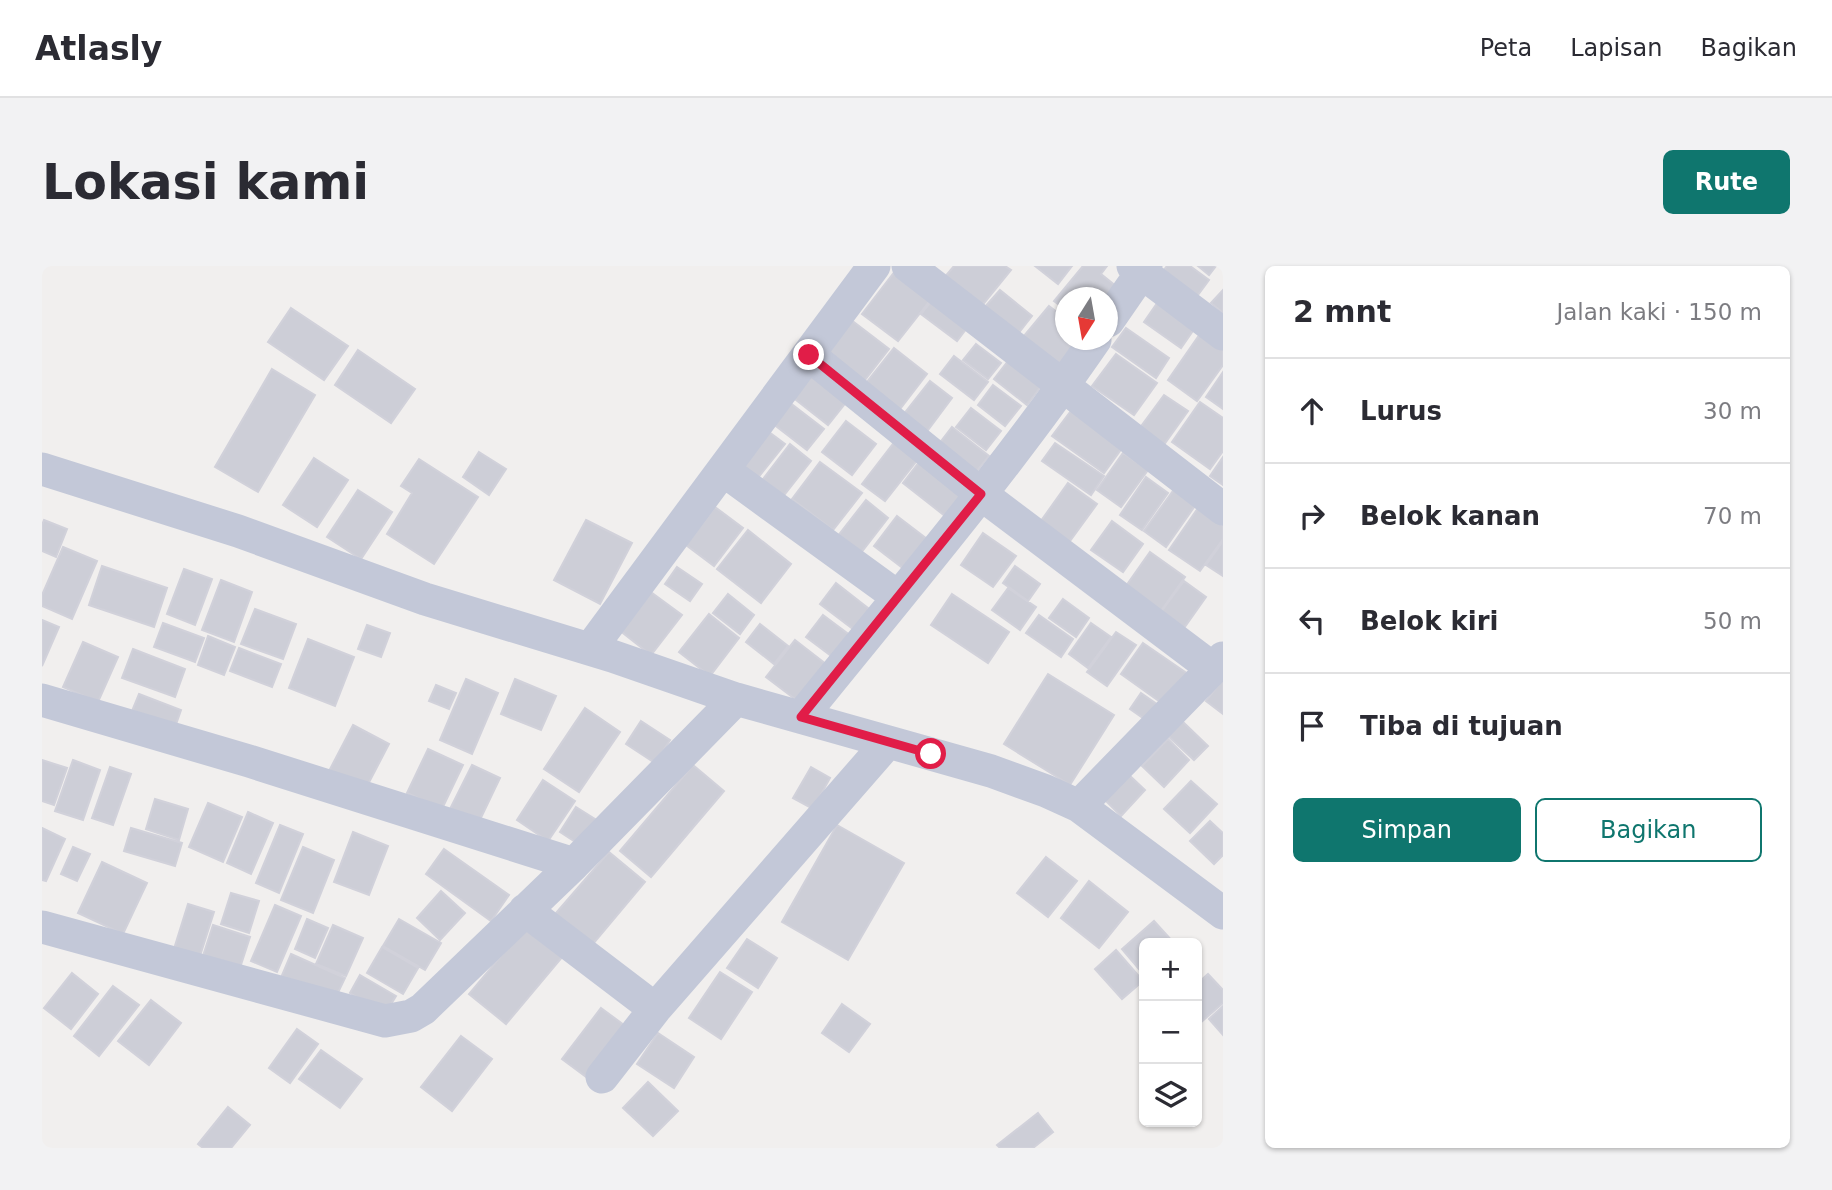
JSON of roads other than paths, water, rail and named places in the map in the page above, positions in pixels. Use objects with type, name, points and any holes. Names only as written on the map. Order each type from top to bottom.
[{"type":"street","points":[[590,649],[874,266]]},
{"type":"street","points":[[908,266],[1223,509]]},
{"type":"street","points":[[1118,304],[1140,268],[1223,334]]},
{"type":"street","points":[[801,717],[981,494],[1088,350]]},
{"type":"street","points":[[809,355],[981,494],[1218,663],[1079,806]]},
{"type":"street","points":[[42,469],[238,531],[425,599],[590,649],[736,699],[990,771],[1079,806],[1223,913]]},
{"type":"street","points":[[723,470],[898,597]]},
{"type":"street","points":[[42,927],[385,1021],[411,1016],[423,1009],[574,864],[736,699]]},
{"type":"street","points":[[42,700],[248,761],[574,864]]},
{"type":"street","points":[[602,1077],[655,1009],[888,742]]},
{"type":"street","points":[[525,910],[655,1009]]}]
